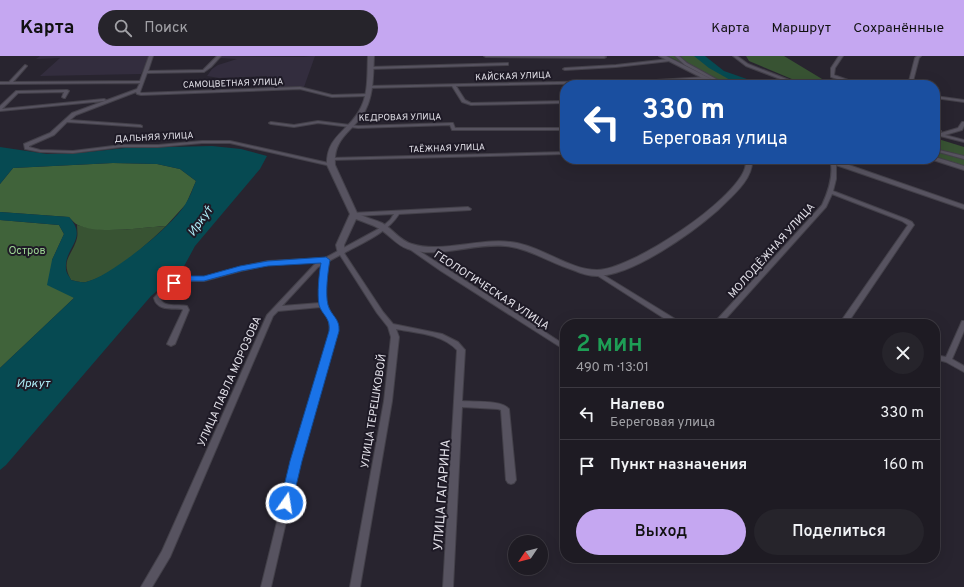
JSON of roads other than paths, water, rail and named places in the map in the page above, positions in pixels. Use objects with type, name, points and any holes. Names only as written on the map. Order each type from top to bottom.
[{"type":"street","points":[[66,121],[74,114],[139,90],[151,56]]},
{"type":"street","points":[[145,72],[204,71],[219,56]]},
{"type":"street","points":[[371,56],[367,95],[362,111],[336,139],[330,162],[354,214],[359,218],[384,228],[410,247],[432,248],[488,244],[508,244],[523,247],[573,266],[597,273],[670,319]]},
{"type":"street","points":[[486,56],[604,57]]},
{"type":"street","points":[[662,56],[710,80]]},
{"type":"street","points":[[676,56],[686,64],[716,80]]},
{"type":"street","points":[[735,56],[747,65],[787,80]]},
{"type":"street","points":[[841,56],[833,68],[832,76],[844,80]]},
{"type":"street","points":[[912,80],[919,56]]},
{"type":"street","points":[[565,68],[616,66],[669,60]]},
{"type":"street","points":[[370,68],[507,64]]},
{"type":"street","points":[[11,82],[25,66]]},
{"type":"street","name":"КАЙСКАЯ УЛИЦА","points":[[673,80],[706,78]]},
{"type":"street","points":[[0,83],[141,82]]},
{"type":"street","name":"КАЙСКАЯ УЛИЦА","points":[[368,87],[560,83]]},
{"type":"street","points":[[454,86],[463,101],[472,104],[560,102]]},
{"type":"street","name":"САМОЦВЕТНАЯ УЛИЦА","points":[[139,90],[138,93],[147,94],[300,88],[332,96],[367,95]]},
{"type":"street","points":[[0,111],[17,92],[67,90],[64,96]]},
{"type":"street","points":[[940,98],[964,101]]},
{"type":"street","points":[[0,111],[112,99]]},
{"type":"street","points":[[66,121],[140,126]]},
{"type":"street","name":"ДАЛЬНЯЯ УЛИЦА","points":[[66,121],[52,134],[26,145],[27,148],[40,151],[73,152],[121,146],[158,146],[202,142],[230,142],[330,162]]},
{"type":"street","name":"КЕДРОВАЯ УЛИЦА","points":[[271,123],[294,126],[318,122],[369,127],[451,124],[454,129],[560,129]]},
{"type":"street","points":[[940,134],[960,129],[964,123]]},
{"type":"street","points":[[940,136],[964,141]]},
{"type":"street","points":[[940,151],[964,158]]},
{"type":"street","name":"ТАЁЖНАЯ УЛИЦА","points":[[330,162],[560,153]]},
{"type":"street","points":[[940,161],[964,168]]},
{"type":"street","points":[[597,273],[633,262],[682,235],[739,185],[750,167],[750,164]]},
{"type":"street","name":"МОЛОДЁЖНАЯ УЛИЦА","points":[[722,319],[824,206],[831,192],[835,167],[834,164]]},
{"type":"street","points":[[839,164],[964,207]]},
{"type":"street","points":[[831,192],[910,223],[911,225],[846,319]]},
{"type":"street","points":[[354,214],[468,209]]},
{"type":"street","points":[[384,228],[392,221],[397,212]]},
{"type":"street","points":[[342,252],[340,245],[354,214]]},
{"type":"street","name":"УЛИЦА ПАВЛА МОРОЗОВА","points":[[146,587],[166,554],[270,315],[316,266],[384,228]]},
{"type":"street","name":"ГЕОЛОГИЧЕСКАЯ УЛИЦА","points":[[410,247],[443,270],[560,345]]},
{"type":"street","name":"УЛИЦА ТЕРЕШКОВОЙ","points":[[342,252],[380,313],[391,326],[396,337],[388,401],[355,587]]},
{"type":"street","points":[[171,344],[186,310],[185,307],[163,306],[158,302],[157,298],[162,292],[180,280],[204,279],[268,263],[326,260],[323,272],[324,305],[335,324],[334,331],[296,461],[266,587]]},
{"type":"street","points":[[276,309],[324,305]]},
{"type":"street","points":[[948,360],[964,323]]},
{"type":"street","name":"УЛИЦА ГАГАРИНА","points":[[391,326],[440,336],[457,343],[461,350],[448,587]]},
{"type":"street","points":[[940,358],[948,360],[964,369]]},
{"type":"street","points":[[459,404],[500,406],[505,409],[511,480]]},
{"type":"water","points":[[694,56],[705,56],[724,71],[750,80],[730,80],[709,68]]},
{"type":"water","name":"Иркут","points":[[212,146],[241,149],[267,156],[260,169],[195,246],[182,270],[151,296],[6,465],[0,470],[0,368],[74,298],[47,285],[52,260],[64,234],[59,225],[0,220],[0,212],[69,217],[75,225],[77,231],[74,243],[66,261],[66,270],[71,280],[86,282],[97,278],[110,270],[156,236],[169,224],[187,201],[196,181],[180,169],[157,164],[113,163],[13,168],[0,184],[0,147],[47,154],[80,153],[125,148]]},
{"type":"water label","name":"Ирку́т","points":[[200,221]]},
{"type":"park label","name":"Остров","points":[[27,250]]}]
